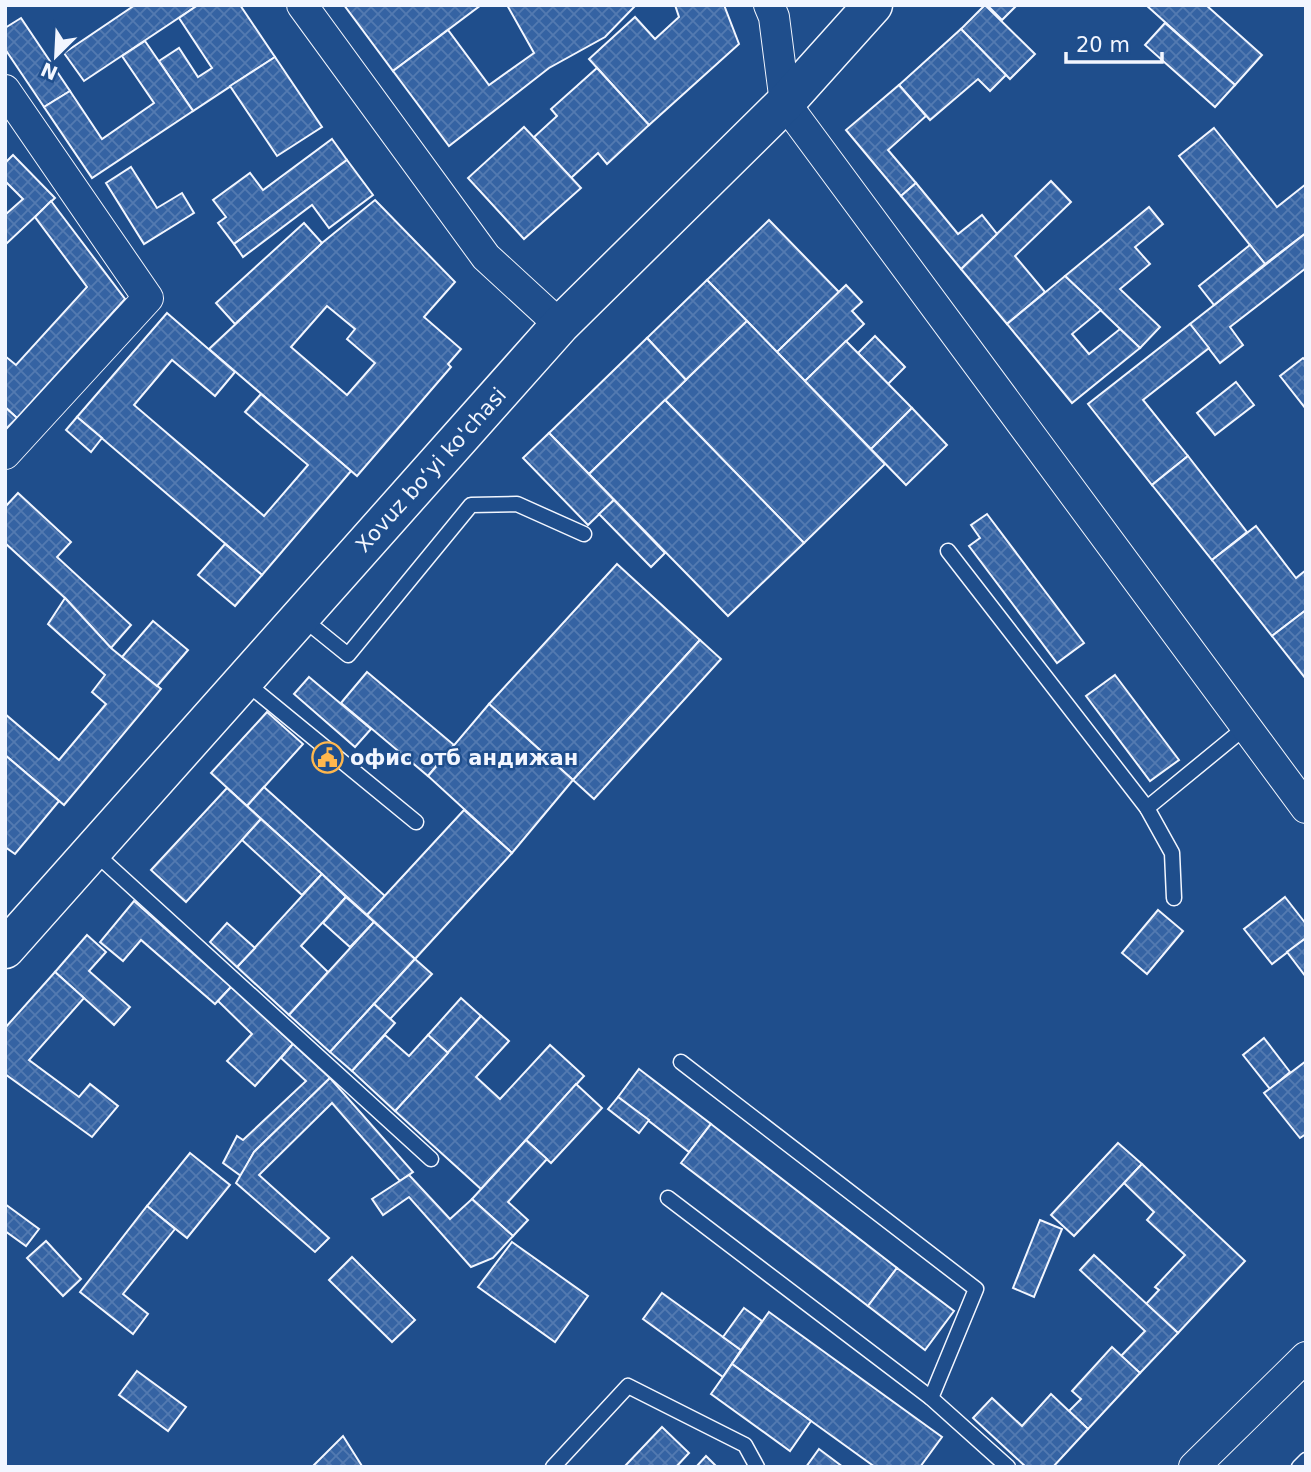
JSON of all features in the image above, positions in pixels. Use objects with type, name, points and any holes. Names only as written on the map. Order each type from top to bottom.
[{"type":"main road","name":"Xovuz bo‘yi ko'chasi","points":[[5,950],[91,849],[560,325],[785,103],[873,5]]},
{"type":"street","points":[[302,5],[486,257],[560,325]]},
{"type":"street","points":[[769,5],[775,17],[785,103],[1306,808]]},
{"type":"street","points":[[5,90],[148,298],[5,454]]},
{"type":"street","points":[[1194,1467],[1306,1357]]},
{"type":"lane","points":[[300,616],[348,655],[471,505],[517,504],[584,534]]},
{"type":"lane","points":[[948,551],[1147,808],[1172,853],[1174,898]]},
{"type":"lane","points":[[243,680],[416,822]]},
{"type":"lane","points":[[1147,808],[1247,726]]},
{"type":"lane","points":[[91,849],[431,1159]]},
{"type":"lane","points":[[681,1062],[976,1289],[931,1398]]},
{"type":"lane","points":[[668,1198],[931,1398],[1008,1467]]},
{"type":"lane","points":[[553,1467],[628,1386],[745,1445],[757,1467]]},
{"type":"lane","points":[[1299,1467],[1306,1460]]},
{"type":"building","points":[[135,5],[198,5],[84,81],[64,53]]},
{"type":"building","points":[[198,5],[240,5],[275,57],[193,111],[159,61],[179,48],[198,77],[212,68],[179,18]]},
{"type":"building","points":[[344,5],[427,6],[481,5],[393,71]]},
{"type":"building","points":[[507,5],[636,5],[605,37],[549,68],[449,146],[393,71],[448,30],[489,85],[534,53]]},
{"type":"building","points":[[675,5],[724,5],[739,44],[649,125],[589,59],[635,17],[655,39],[679,17]]},
{"type":"building","points":[[985,5],[1035,54],[1010,79],[961,29]]},
{"type":"building","points":[[987,5],[1017,5],[1002,20]]},
{"type":"building","points":[[1146,5],[1206,5],[1262,55],[1235,85]]},
{"type":"building","points":[[21,18],[70,91],[44,107],[5,49],[5,28]]},
{"type":"building","points":[[1165,23],[1235,85],[1215,107],[1145,45]]},
{"type":"building","points":[[961,29],[1006,75],[990,91],[978,79],[930,120],[899,85]]},
{"type":"building","points":[[145,41],[193,111],[92,178],[44,107],[70,91],[102,139],[154,103],[122,56]]},
{"type":"building","points":[[275,57],[322,127],[277,156],[230,86]]},
{"type":"building","points":[[597,68],[649,125],[607,164],[598,153],[571,178],[534,137],[557,116],[551,109]]},
{"type":"building","points":[[899,85],[926,116],[888,150],[916,183],[901,196],[846,130]]},
{"type":"building","points":[[524,127],[581,188],[524,239],[468,178]]},
{"type":"building","points":[[1214,128],[1277,207],[1306,184],[1306,233],[1265,264],[1179,156]]},
{"type":"building","points":[[332,139],[347,160],[234,244],[218,223],[226,217],[213,200],[250,173],[263,190]]},
{"type":"building","points":[[13,155],[55,198],[5,245],[5,215],[23,199],[5,181],[5,163]]},
{"type":"building","points":[[347,160],[373,195],[329,228],[312,205],[243,257],[234,244]]},
{"type":"building","points":[[131,167],[157,208],[182,193],[194,213],[144,244],[106,183]]},
{"type":"building","points":[[1051,181],[1071,202],[1015,256],[1045,292],[1007,324],[961,269]]},
{"type":"building","points":[[916,183],[958,234],[982,215],[997,234],[961,269],[901,196]]},
{"type":"building","points":[[375,200],[455,282],[424,317],[461,349],[448,364],[451,367],[357,476],[209,349],[322,243]],"holes":[[[327,306],[355,329],[347,339],[375,363],[347,395],[291,347]]]},
{"type":"building","points":[[51,201],[125,299],[17,418],[5,407],[5,356],[16,365],[87,287],[35,217]]},
{"type":"building","points":[[1149,207],[1163,224],[1135,247],[1150,264],[1120,289],[1160,327],[1140,348],[1065,276]]},
{"type":"building","points":[[769,220],[839,292],[777,352],[707,280]]},
{"type":"building","points":[[304,223],[322,243],[235,324],[216,303]]},
{"type":"building","points":[[1306,233],[1306,268],[1230,327],[1243,345],[1220,363],[1190,324]]},
{"type":"building","points":[[1250,245],[1265,264],[1214,305],[1199,286]]},
{"type":"building","points":[[1065,276],[1101,310],[1072,334],[1089,354],[1120,329],[1140,348],[1072,403],[1007,324]]},
{"type":"building","points":[[707,280],[747,321],[686,380],[647,338]]},
{"type":"building","points":[[846,285],[862,302],[852,311],[864,324],[805,381],[777,352]]},
{"type":"building","points":[[167,313],[235,372],[215,396],[172,360],[134,405],[264,516],[308,465],[245,412],[261,394],[351,471],[262,575],[77,417]]},
{"type":"building","points":[[747,321],[885,464],[804,543],[665,400]]},
{"type":"building","points":[[1190,324],[1209,348],[1143,400],[1188,456],[1152,485],[1088,404]]},
{"type":"building","points":[[875,336],[905,367],[888,384],[858,353]]},
{"type":"building","points":[[647,338],[686,380],[589,474],[549,433]]},
{"type":"building","points":[[846,341],[912,408],[871,449],[805,381]]},
{"type":"building","points":[[1303,358],[1306,361],[1306,409],[1280,376]]},
{"type":"building","points":[[1236,382],[1254,405],[1215,435],[1197,413]]},
{"type":"building","points":[[665,400],[804,543],[728,616],[589,474]]},
{"type":"building","points":[[5,407],[17,418],[5,430]]},
{"type":"building","points":[[912,408],[947,445],[906,485],[871,449]]},
{"type":"building","points":[[77,417],[102,438],[91,452],[66,430]]},
{"type":"building","points":[[549,433],[614,500],[588,525],[523,458]]},
{"type":"building","points":[[1188,456],[1247,532],[1212,560],[1152,485]]},
{"type":"building","points":[[18,493],[71,542],[57,557],[131,625],[111,648],[65,598],[5,543],[5,507]]},
{"type":"building","points":[[614,500],[665,553],[651,567],[599,514]]},
{"type":"building","points":[[987,514],[1084,643],[1057,663],[969,546],[980,538],[971,525]]},
{"type":"building","points":[[1256,526],[1296,578],[1306,570],[1306,610],[1272,636],[1212,560]]},
{"type":"building","points":[[225,544],[262,575],[235,606],[198,575]]},
{"type":"building","points":[[617,564],[700,640],[573,780],[489,704]]},
{"type":"building","points":[[65,598],[111,648],[161,689],[64,805],[5,755],[5,714],[59,760],[106,704],[92,692],[105,675],[48,624]]},
{"type":"building","points":[[1306,610],[1306,679],[1272,636]]},
{"type":"building","points":[[153,621],[188,650],[157,686],[122,657]]},
{"type":"building","points":[[700,640],[721,659],[594,799],[573,780]]},
{"type":"building","points":[[367,672],[454,745],[428,776],[341,703]]},
{"type":"building","points":[[1115,675],[1179,760],[1150,781],[1086,696]]},
{"type":"building","points":[[309,677],[371,729],[355,747],[294,694]]},
{"type":"building","points":[[489,704],[573,780],[512,853],[428,776]]},
{"type":"building","points":[[267,712],[303,744],[247,806],[211,773]]},
{"type":"building","points":[[5,755],[59,801],[15,854],[5,847]]},
{"type":"building","points":[[264,787],[385,896],[367,915],[247,806]]},
{"type":"building","points":[[227,788],[261,819],[186,902],[151,870]]},
{"type":"building","points":[[464,810],[512,853],[415,959],[367,915]]},
{"type":"building","points":[[261,819],[322,874],[302,895],[242,840]]},
{"type":"building","points":[[322,874],[346,897],[301,946],[328,972],[289,1015],[237,967]]},
{"type":"building","points":[[346,897],[374,922],[350,947],[323,923]]},
{"type":"building","points":[[1285,897],[1306,924],[1306,938],[1272,964],[1244,929]]},
{"type":"building","points":[[134,901],[231,987],[215,1004],[141,940],[123,961],[100,942]]},
{"type":"building","points":[[1158,910],[1183,931],[1147,974],[1122,953]]},
{"type":"building","points":[[374,922],[415,959],[330,1052],[289,1015]]},
{"type":"building","points":[[227,923],[255,948],[237,967],[210,942]]},
{"type":"building","points":[[87,935],[106,952],[89,971],[130,1007],[114,1025],[55,972]]},
{"type":"building","points":[[1306,938],[1306,977],[1287,952]]},
{"type":"building","points":[[415,959],[432,974],[390,1019],[374,1004]]},
{"type":"building","points":[[55,972],[84,998],[29,1060],[79,1097],[90,1084],[118,1106],[92,1137],[5,1074],[5,1028]]},
{"type":"building","points":[[231,987],[293,1044],[255,1086],[227,1061],[252,1034],[218,1001]]},
{"type":"building","points":[[461,998],[481,1016],[448,1053],[428,1035]]},
{"type":"building","points":[[374,1004],[395,1023],[352,1071],[330,1052]]},
{"type":"building","points":[[481,1016],[509,1041],[476,1077],[500,1099],[550,1045],[584,1076],[481,1189],[395,1111]]},
{"type":"building","points":[[385,1035],[409,1056],[428,1035],[448,1053],[395,1111],[352,1071]]},
{"type":"building","points":[[1264,1038],[1290,1072],[1270,1089],[1243,1055]]},
{"type":"building","points":[[293,1044],[330,1078],[254,1152],[241,1176],[223,1163],[237,1136],[243,1140],[306,1081],[281,1058]]},
{"type":"building","points":[[1306,1061],[1306,1134],[1300,1138],[1264,1093]]},
{"type":"building","points":[[639,1069],[711,1124],[689,1152],[618,1097]]},
{"type":"building","points":[[330,1078],[413,1172],[400,1181],[332,1103],[259,1175],[329,1238],[315,1252],[236,1183],[254,1152]]},
{"type":"building","points":[[576,1084],[602,1108],[551,1163],[526,1140]]},
{"type":"building","points":[[618,1097],[649,1120],[639,1133],[608,1109]]},
{"type":"building","points":[[711,1124],[897,1268],[868,1306],[681,1163]]},
{"type":"building","points":[[526,1140],[547,1159],[508,1202],[528,1220],[513,1236],[472,1199]]},
{"type":"building","points":[[1118,1143],[1142,1164],[1074,1236],[1051,1215]]},
{"type":"building","points":[[190,1153],[230,1185],[187,1238],[147,1206]]},
{"type":"building","points":[[1142,1164],[1245,1261],[1178,1333],[1146,1304],[1159,1290],[1155,1287],[1185,1255],[1147,1220],[1154,1212],[1124,1183]]},
{"type":"building","points":[[409,1175],[450,1219],[472,1199],[513,1236],[493,1258],[471,1267],[409,1197],[383,1215],[372,1199]]},
{"type":"building","points":[[5,1204],[39,1229],[26,1246],[5,1231]]},
{"type":"building","points":[[147,1206],[175,1229],[123,1294],[148,1314],[133,1334],[80,1292]]},
{"type":"building","points":[[1040,1220],[1062,1229],[1034,1297],[1013,1288]]},
{"type":"building","points":[[46,1241],[81,1279],[63,1296],[27,1258]]},
{"type":"building","points":[[512,1242],[588,1296],[555,1342],[478,1287]]},
{"type":"building","points":[[1094,1255],[1178,1333],[1140,1373],[1121,1356],[1145,1331],[1080,1270]]},
{"type":"building","points":[[352,1257],[415,1320],[392,1342],[329,1280]]},
{"type":"building","points":[[897,1268],[954,1311],[925,1350],[868,1306]]},
{"type":"building","points":[[662,1293],[741,1350],[723,1377],[643,1319]]},
{"type":"building","points":[[744,1308],[762,1321],[741,1350],[723,1337]]},
{"type":"building","points":[[769,1312],[942,1437],[920,1467],[875,1467],[732,1364]]},
{"type":"building","points":[[1112,1347],[1140,1373],[1088,1429],[1069,1411],[1081,1399],[1072,1391]]},
{"type":"building","points":[[732,1364],[811,1421],[790,1451],[711,1394]]},
{"type":"building","points":[[137,1371],[186,1407],[168,1431],[119,1395]]},
{"type":"building","points":[[1051,1394],[1088,1429],[1053,1467],[1026,1467],[973,1418],[992,1398],[1022,1426]]},
{"type":"building","points":[[662,1427],[689,1453],[676,1467],[624,1467]]},
{"type":"building","points":[[343,1436],[362,1466],[312,1467]]},
{"type":"building","points":[[819,1449],[843,1467],[806,1467]]},
{"type":"building","points":[[706,1456],[717,1467],[696,1467]]},
{"type":"place","name":"офис отб андижан","points":[[327,758]]}]
